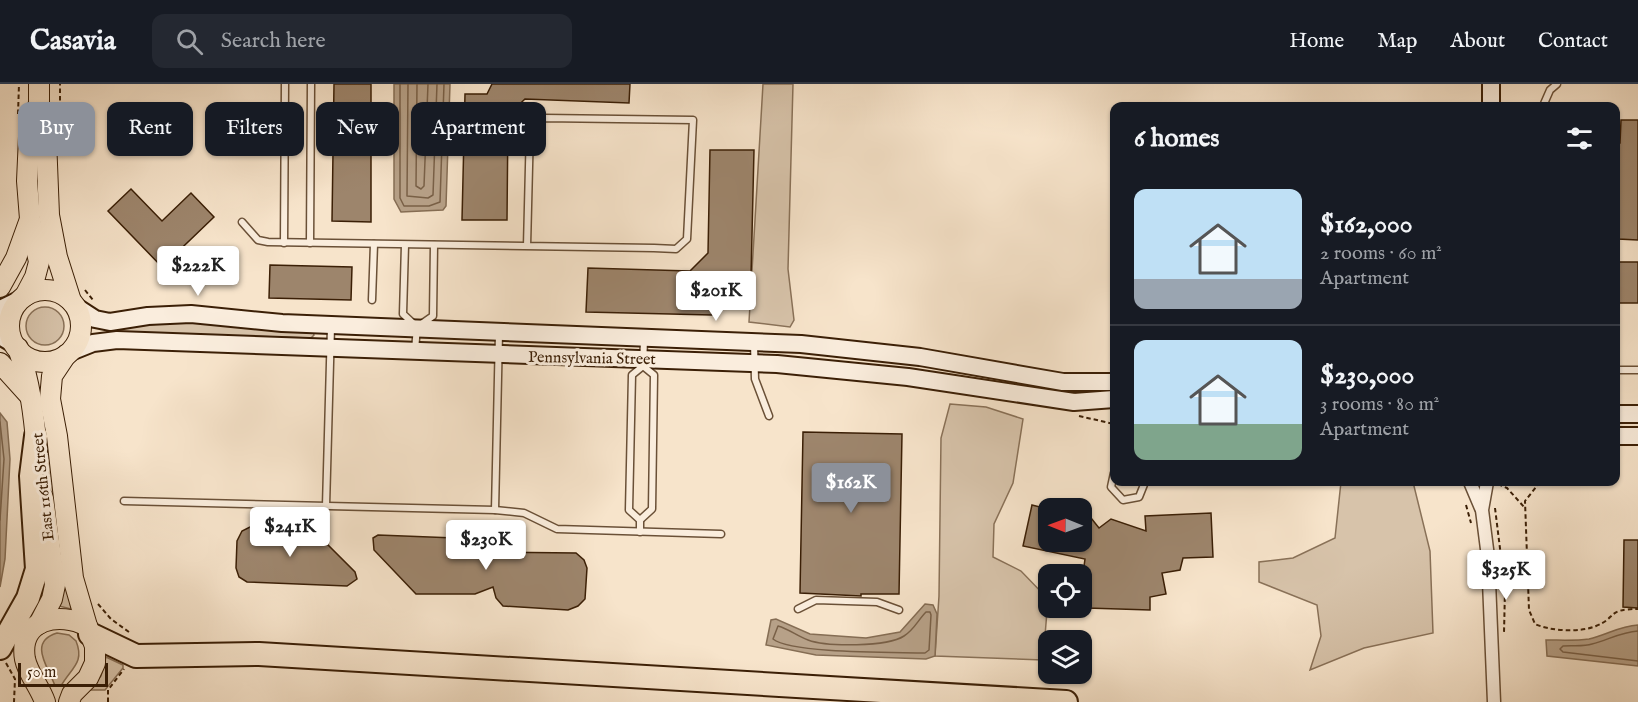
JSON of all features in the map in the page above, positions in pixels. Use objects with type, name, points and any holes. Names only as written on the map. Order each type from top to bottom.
[{"type":"highway","points":[[1,651],[28,598],[37,569],[31,476],[36,436]]},
{"type":"highway","points":[[1,651],[35,628]]},
{"type":"highway","points":[[89,630],[136,656],[259,654],[1066,702]]},
{"type":"main road","points":[[39,84],[39,102]]},
{"type":"main road","points":[[1491,84],[1491,102]]},
{"type":"main road","points":[[28,156],[27,181],[30,219],[39,262],[35,277],[23,298],[14,308],[9,324],[11,343],[38,361],[55,360],[67,354],[80,334],[81,322],[57,257],[49,215],[47,156]]},
{"type":"main road","points":[[0,287],[22,244],[30,219]]},
{"type":"main road","points":[[0,309],[33,292],[49,290],[73,304]]},
{"type":"main road","name":"Pennsylvania Street","points":[[73,304],[94,318],[110,322],[148,316],[191,314],[282,324],[754,341],[920,357],[1063,382],[1110,382]]},
{"type":"main road","name":"Pennsylvania Street","points":[[67,354],[93,343],[112,340],[330,346],[643,362],[754,363],[908,377],[1074,402],[1110,399]]},
{"type":"main road","name":"East 116th Street","points":[[11,343],[25,368],[32,399],[55,585],[52,599],[35,628]]},
{"type":"main road","name":"East 116th Street","points":[[67,354],[52,376],[50,399],[57,436],[73,578],[96,657],[94,668],[69,702]]},
{"type":"main road","points":[[0,363],[32,399]]},
{"type":"main road","points":[[1620,414],[1638,414]]},
{"type":"main road","points":[[1620,436],[1638,436]]},
{"type":"main road","points":[[45,702],[26,660],[25,646],[35,628],[59,617],[71,618],[89,630]]},
{"type":"street","points":[[1472,486],[1482,510],[1489,569],[1494,698]]},
{"type":"street","points":[[1482,510],[1491,486]]},
{"type":"lane","points":[[284,243],[285,84]]},
{"type":"lane","points":[[310,243],[311,84]]},
{"type":"lane","points":[[1545,102],[1557,84]]},
{"type":"lane","points":[[242,222],[258,240],[284,243],[676,249],[687,239],[693,120],[544,118],[530,127],[527,246]]},
{"type":"lane","points":[[372,300],[374,244]]},
{"type":"lane","points":[[405,244],[404,314],[417,328],[415,351]]},
{"type":"lane","points":[[417,328],[433,316],[434,245]]},
{"type":"lane","points":[[326,506],[331,325]]},
{"type":"lane","points":[[495,510],[499,333]]},
{"type":"lane","points":[[640,520],[629,510],[632,375],[643,362],[644,336]]},
{"type":"lane","points":[[754,341],[754,363],[759,393],[769,416]]},
{"type":"lane","points":[[639,532],[640,520],[652,510],[654,375],[643,362]]},
{"type":"lane","points":[[1620,370],[1638,370]]},
{"type":"lane","points":[[1111,486],[1123,500],[1139,497],[1143,486]]},
{"type":"lane","points":[[124,501],[495,510],[524,513],[557,529],[721,534]]},
{"type":"lane","points":[[798,609],[816,600],[877,602],[899,610]]},
{"type":"path","points":[[82,283],[88,294],[98,303]]},
{"type":"path","points":[[1501,486],[1507,488],[1526,508]]},
{"type":"path","points":[[1537,486],[1525,501],[1528,610],[1535,624],[1543,628],[1585,629],[1598,626],[1619,609],[1638,609]]},
{"type":"path","points":[[96,600],[111,619],[132,634]]},
{"type":"path","points":[[1,651],[15,679],[14,702]]},
{"type":"path","points":[[108,702],[108,690],[126,667]]},
{"type":"shaded area","points":[[763,84],[793,84],[788,269],[794,320],[790,327],[749,322]]},
{"type":"shaded area","points":[[45,307],[58,313],[64,326],[58,339],[45,345],[32,339],[26,326],[32,313]]},
{"type":"shaded area","points":[[189,321],[313,332],[314,335],[311,338],[107,332],[107,329]]},
{"type":"shaded area","points":[[38,389],[41,389],[71,609],[59,606]]},
{"type":"shaded area","points":[[950,404],[986,407],[1023,419],[1013,483],[994,524],[993,557],[1021,571],[1038,589],[1038,618],[1046,618],[1045,630],[1038,630],[1038,660],[935,656],[939,596],[941,438]]},
{"type":"shaded area","points":[[1341,486],[1414,486],[1430,551],[1433,633],[1364,648],[1310,670],[1321,636],[1317,605],[1259,582],[1259,562],[1293,558],[1335,538]]},
{"type":"shaded area","points":[[57,633],[69,635],[76,641],[79,655],[76,665],[61,686],[55,686],[42,656],[43,643],[48,637]]},
{"type":"shaded area","points":[[106,657],[123,665],[123,668],[105,690],[90,690],[101,676]]},
{"type":"water","points":[[394,84],[450,84],[449,102],[411,102],[411,156],[448,156],[446,206],[443,210],[401,212],[394,199],[394,156],[399,156],[399,102],[394,102]]},
{"type":"water","points":[[0,413],[7,422],[10,459],[5,559],[0,587]]},
{"type":"water","points":[[925,604],[933,605],[937,614],[935,656],[926,659],[816,655],[766,645],[771,620],[776,619],[810,634],[866,638],[900,632]]},
{"type":"water","points":[[1638,625],[1638,666],[1547,656],[1546,640],[1589,639]]},
{"type":"building","points":[[334,84],[371,84],[371,102],[334,102]]},
{"type":"building","points":[[492,84],[630,84],[629,103],[525,99],[522,102],[465,102],[465,94],[487,94]]},
{"type":"building","points":[[1621,120],[1638,120],[1638,240],[1620,239]]},
{"type":"building","points":[[710,150],[754,150],[751,277],[729,277],[727,285],[713,295],[712,315],[586,312],[588,268],[690,271],[708,253]]},
{"type":"building","points":[[333,156],[371,156],[371,222],[332,221]]},
{"type":"building","points":[[464,156],[508,156],[507,220],[462,220]]},
{"type":"building","points":[[131,189],[162,221],[191,193],[214,217],[162,267],[108,211]]},
{"type":"building","points":[[1620,262],[1638,262],[1638,303],[1620,303]]},
{"type":"building","points":[[270,265],[352,267],[351,300],[269,298]]},
{"type":"building","points":[[803,432],[902,434],[899,594],[861,594],[861,596],[800,593]]},
{"type":"building","points":[[1032,505],[1038,506],[1038,549],[1023,546]]},
{"type":"building","points":[[1211,513],[1213,557],[1183,558],[1180,570],[1162,573],[1166,594],[1150,597],[1150,610],[1092,608],[1092,564],[1084,564],[1085,559],[1052,552],[1092,552],[1092,519],[1099,528],[1111,519],[1146,531],[1145,516]]},
{"type":"building","points":[[250,527],[311,528],[355,572],[357,579],[347,586],[247,582],[239,577],[236,568],[237,541],[242,531]]},
{"type":"building","points":[[378,535],[481,539],[489,544],[492,552],[576,553],[584,560],[587,568],[585,599],[578,606],[568,610],[503,606],[496,598],[493,587],[475,594],[416,594],[374,550],[373,538]]},
{"type":"building","points":[[1624,540],[1638,540],[1638,608],[1623,607]]}]
